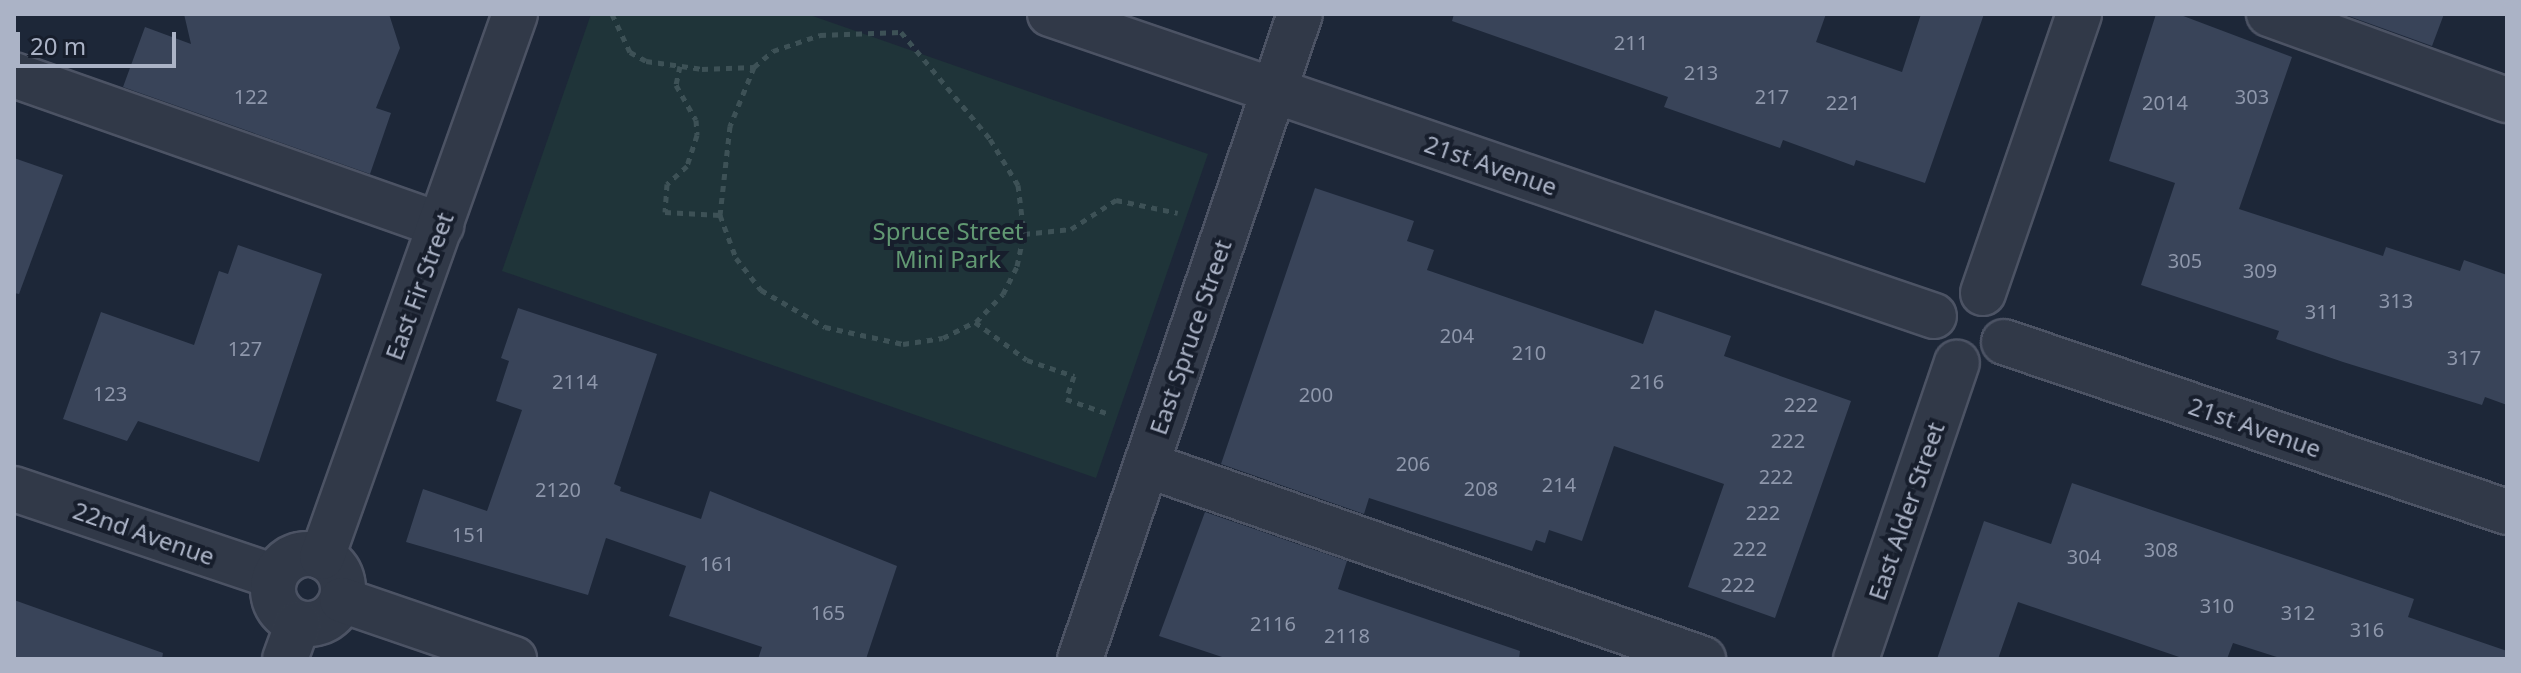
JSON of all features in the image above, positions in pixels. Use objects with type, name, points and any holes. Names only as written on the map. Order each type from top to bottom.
[{"type":"street","name":"East Fir Street","points":[[322,557],[515,14]]},
{"type":"street","name":"21st Avenue","points":[[1050,14],[1934,316]]},
{"type":"street","name":"East Spruce Street","points":[[1080,659],[1300,14]]},
{"type":"street","points":[[1983,293],[2079,14]]},
{"type":"street","points":[[2269,14],[2507,100]]},
{"type":"street","points":[[14,75],[441,225]]},
{"type":"street","points":[[1983,293],[2004,312],[2004,342],[1979,365],[1957,363],[1935,345],[1934,316],[1953,294],[1983,293]]},
{"type":"street","name":"21st Avenue","points":[[2004,342],[2507,512]]},
{"type":"street","name":"East Alder Street","points":[[1856,659],[1957,363]]},
{"type":"street","points":[[1147,465],[1703,659]]},
{"type":"street","name":"22nd Avenue","points":[[14,489],[275,577]]},
{"type":"street","points":[[294,556],[322,557],[341,576],[342,600],[327,619],[292,641],[275,603],[275,577],[294,556]]},
{"type":"street","points":[[342,600],[514,659]]},
{"type":"path","points":[[612,14],[630,52],[646,61],[680,66],[754,67]]},
{"type":"path","points":[[901,32],[997,151],[1018,185],[1024,234],[1017,266],[1003,294],[975,322],[943,338],[903,344],[825,327],[761,290],[736,258],[720,215],[730,126],[754,67],[773,51],[820,35],[901,32]]},
{"type":"path","points":[[680,66],[676,85],[696,120],[697,135],[687,166],[667,184],[665,212],[720,215]]},
{"type":"path","points":[[1024,234],[1071,229],[1116,200],[1178,213]]},
{"type":"path","points":[[975,322],[1027,360],[1074,376],[1066,399],[1109,414]]},
{"type":"green space","name":"Spruce Street Mini Park","points":[[591,14],[807,14],[1208,154],[1096,478],[502,271]]},
{"type":"building","points":[[184,14],[389,14],[400,48],[376,108],[391,113],[370,174],[123,87],[145,27],[191,44]]},
{"type":"building","points":[[1454,14],[1826,14],[1816,42],[1902,72],[1921,14],[1984,14],[1925,183],[1856,160],[1854,166],[1783,140],[1780,148],[1664,107],[1668,97],[1452,21]]},
{"type":"building","points":[[2156,14],[2178,14],[2292,57],[2239,209],[2383,256],[2386,247],[2460,271],[2464,260],[2507,275],[2507,405],[2485,397],[2482,405],[2343,362],[2276,339],[2279,331],[2141,285],[2175,183],[2109,161]]},
{"type":"building","points":[[2343,14],[2444,14],[2432,46]]},
{"type":"building","points":[[14,158],[63,175],[19,294],[14,293]]},
{"type":"building","points":[[1315,188],[1414,221],[1407,241],[1434,250],[1427,270],[1643,344],[1655,310],[1731,336],[1724,356],[1851,401],[1775,618],[1688,587],[1724,484],[1614,446],[1582,541],[1549,530],[1545,543],[1536,540],[1532,551],[1369,498],[1364,514],[1221,464]]},
{"type":"building","points":[[238,245],[322,274],[259,462],[138,421],[127,441],[63,419],[101,312],[194,345],[219,271],[228,274]]},
{"type":"building","points":[[518,308],[657,354],[614,484],[621,487],[620,491],[701,519],[710,491],[897,566],[866,659],[758,659],[762,647],[669,616],[686,566],[606,538],[588,595],[406,542],[423,489],[487,511],[522,410],[496,401],[509,361],[501,358]]},
{"type":"building","points":[[2072,483],[2414,599],[2408,617],[2507,651],[2507,659],[2283,659],[2233,643],[2227,659],[2185,659],[2018,602],[1998,659],[1937,659],[1984,521],[2051,544]]},
{"type":"building","points":[[1205,512],[1347,561],[1338,589],[1520,651],[1519,659],[1228,659],[1159,636]]},
{"type":"building","points":[[14,600],[163,653],[162,659],[14,659]]}]
